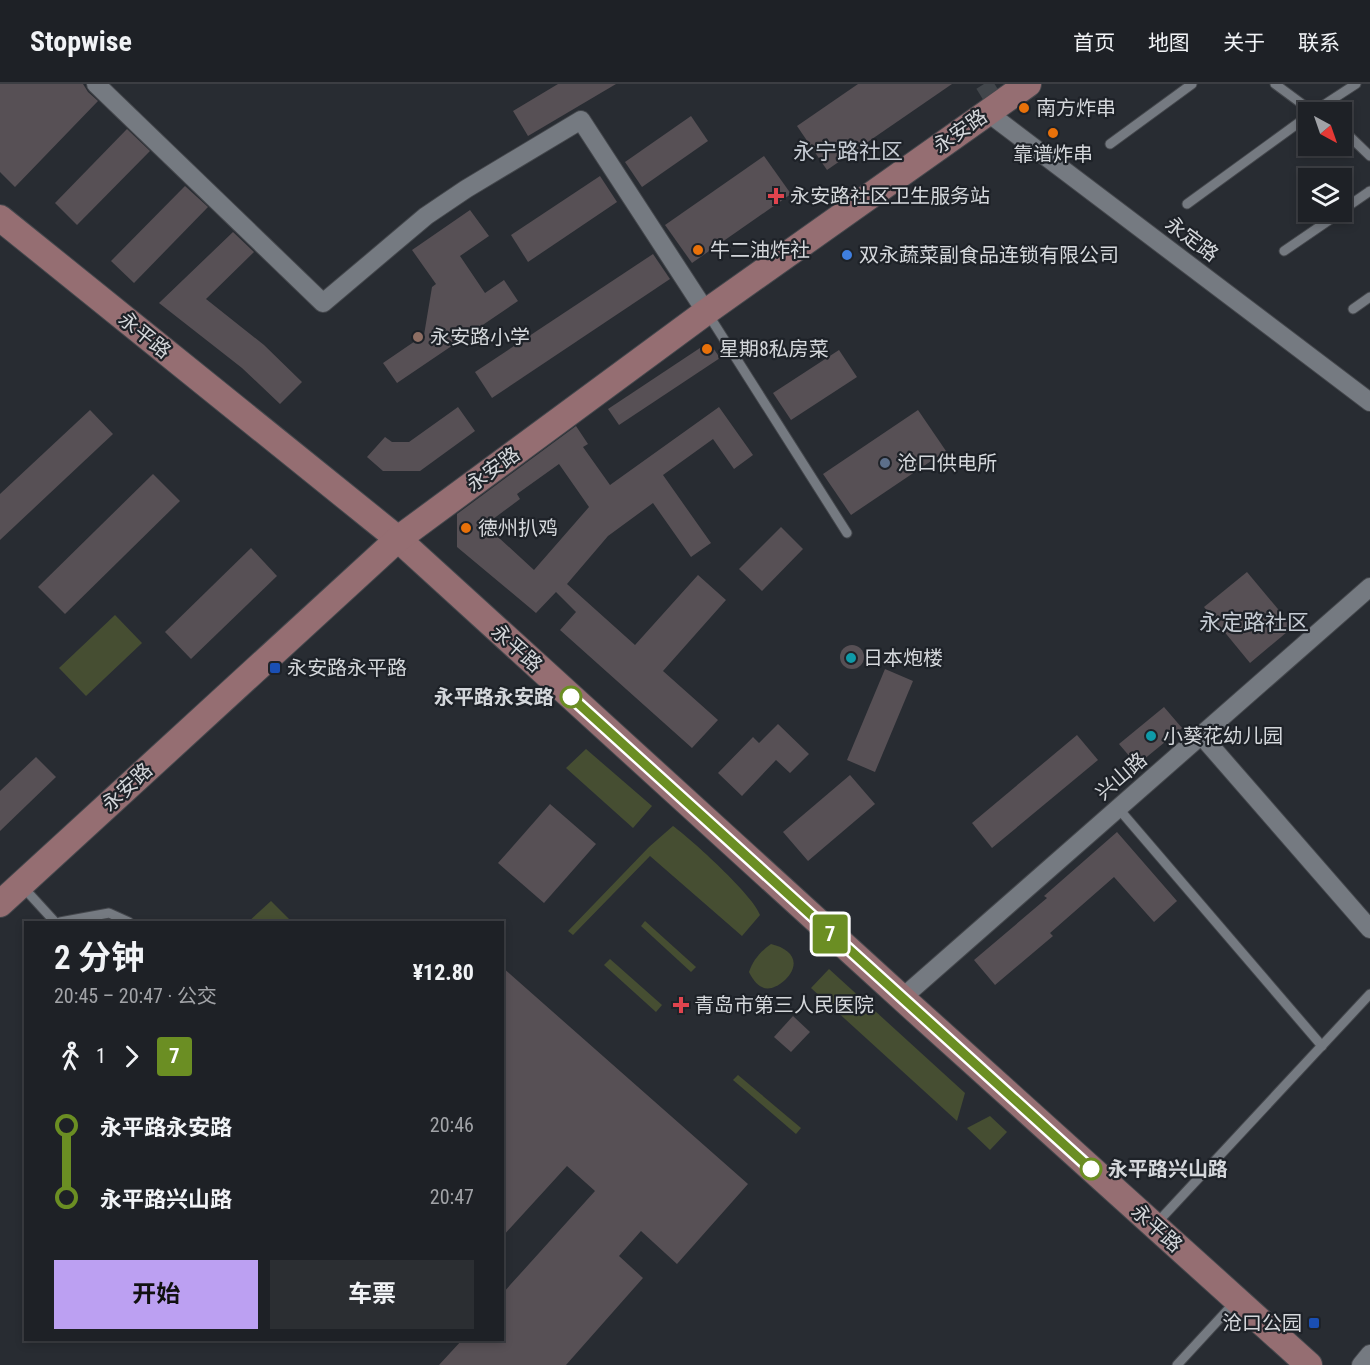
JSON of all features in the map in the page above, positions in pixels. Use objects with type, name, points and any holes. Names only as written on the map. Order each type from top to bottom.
[{"type":"main road","name":"永安路","points":[[0,904],[398,539],[706,312],[1028,84]]},
{"type":"main road","name":"永平路","points":[[0,218],[398,539],[1309,1365]]},
{"type":"street","points":[[96,84],[323,303],[426,216],[466,189],[581,120],[706,312]]},
{"type":"street","name":"永定路","points":[[987,112],[1370,402]]},
{"type":"street","name":"兴山路","points":[[902,998],[1370,587]]},
{"type":"street","points":[[1201,735],[1370,929]]},
{"type":"street","points":[[1361,1365],[1370,1354]]},
{"type":"lane","points":[[1110,144],[1192,84]]},
{"type":"lane","points":[[1275,84],[1299,102]]},
{"type":"lane","points":[[1328,102],[1356,84]]},
{"type":"lane","points":[[1186,204],[1298,123]]},
{"type":"lane","points":[[1352,139],[1370,156]]},
{"type":"lane","points":[[1352,203],[1370,191]]},
{"type":"lane","points":[[1284,251],[1325,222]]},
{"type":"lane","points":[[1353,309],[1370,297]]},
{"type":"lane","points":[[706,312],[847,533]]},
{"type":"lane","points":[[1118,808],[1322,1046]]},
{"type":"lane","points":[[21,885],[57,921]]},
{"type":"lane","points":[[64,921],[109,913],[127,921]]},
{"type":"lane","points":[[1154,1226],[1370,994]]},
{"type":"lane","points":[[1177,1365],[1236,1300]]},
{"type":"green space","points":[[115,615],[142,643],[86,696],[59,668]]},
{"type":"green space","points":[[586,749],[652,806],[633,828],[566,768]]},
{"type":"green space","points":[[673,826],[721,868],[755,906],[760,915],[742,936],[650,856],[573,935],[568,931],[649,847]]},
{"type":"green space","points":[[271,901],[291,921],[249,921]]},
{"type":"green space","points":[[645,921],[696,967],[691,972],[641,926]]},
{"type":"green space","points":[[771,944],[784,949],[794,962],[785,980],[774,987],[764,988],[756,983],[749,972],[758,956]]},
{"type":"green space","points":[[610,959],[662,1005],[656,1012],[604,965]]},
{"type":"green space","points":[[829,969],[965,1093],[957,1121],[811,988]]},
{"type":"green space","points":[[738,1075],[801,1128],[796,1134],[733,1080]]},
{"type":"green space","points":[[990,1116],[1007,1132],[990,1150],[967,1128]]},
{"type":"building","points":[[0,84],[83,84],[98,101],[15,187],[0,172]]},
{"type":"building","points":[[558,84],[616,84],[528,136],[513,111]]},
{"type":"building","points":[[858,84],[952,84],[827,170],[797,126]]},
{"type":"building","points":[[691,116],[708,141],[642,187],[625,162]]},
{"type":"building","points":[[127,129],[150,151],[77,225],[55,203]]},
{"type":"building","points":[[764,156],[791,194],[692,263],[665,225]]},
{"type":"building","points":[[600,176],[617,202],[528,262],[511,235]]},
{"type":"building","points":[[185,186],[208,207],[134,283],[111,261]]},
{"type":"building","points":[[470,210],[489,236],[460,256],[485,293],[504,280],[518,301],[397,383],[383,363],[424,335],[432,287],[436,284],[412,250]]},
{"type":"building","points":[[233,232],[254,252],[206,299],[264,345],[302,382],[280,404],[242,368],[159,303]]},
{"type":"building","points":[[653,254],[670,279],[492,398],[475,372]]},
{"type":"building","points":[[709,342],[720,358],[619,425],[608,409]]},
{"type":"building","points":[[839,350],[857,377],[791,420],[773,393]]},
{"type":"building","points":[[458,407],[475,431],[420,471],[383,471],[367,457],[385,437],[392,442],[409,442]]},
{"type":"building","points":[[719,407],[753,455],[734,469],[713,439],[663,475],[711,543],[691,557],[653,503],[608,536],[567,584],[635,645],[698,575],[726,600],[663,671],[718,720],[692,748],[560,630],[576,612],[556,592],[536,613],[457,547],[457,514],[576,426],[588,444],[583,447],[610,485]],"holes":[[[559,464],[589,507],[534,570],[485,525],[520,499],[517,494]]]},
{"type":"building","points":[[90,410],[113,434],[0,540],[0,494]]},
{"type":"building","name":"沧口供电所","points":[[918,410],[946,451],[851,515],[823,474]]},
{"type":"building","points":[[153,474],[180,501],[65,614],[38,587]]},
{"type":"building","points":[[781,527],[803,549],[762,591],[739,569]]},
{"type":"building","points":[[251,548],[277,576],[191,659],[165,632]]},
{"type":"building","points":[[1247,572],[1293,627],[1250,663],[1204,607]]},
{"type":"building","name":"日本炮楼","points":[[852,645],[860,649],[864,657],[860,665],[852,669],[844,665],[840,657],[844,649]]},
{"type":"building","points":[[885,669],[913,681],[875,772],[847,760]]},
{"type":"building","name":"小葵花幼儿园","points":[[1164,707],[1182,728],[1137,765],[1119,744]]},
{"type":"building","points":[[778,724],[809,754],[790,773],[776,760],[742,796],[718,773],[753,737],[759,743]]},
{"type":"building","points":[[1077,735],[1098,760],[992,848],[972,823]]},
{"type":"building","points":[[36,757],[56,777],[0,831],[0,791]]},
{"type":"building","points":[[850,775],[875,804],[808,861],[783,832]]},
{"type":"building","points":[[550,804],[596,844],[544,903],[498,863]]},
{"type":"building","points":[[1117,832],[1177,901],[1154,922],[1114,877],[1050,933],[1053,936],[995,985],[974,960],[1047,898],[1044,896]]},
{"type":"building","points":[[504,969],[748,1184],[677,1264],[641,1231],[619,1256],[643,1278],[566,1365],[439,1365],[461,1341],[504,1341],[504,1292],[595,1191],[567,1166],[504,1235]]},
{"type":"building","points":[[793,1016],[810,1032],[791,1052],[774,1037]]},
{"type":"tunnel","points":[[984,84],[997,105]]},
{"type":"bus line","name":"7","points":[[571,697],[1091,1169]]},
{"type":"place","name":"南方炸串","points":[[1024,108]]},
{"type":"place","name":"靠谱炸串","points":[[1053,133]]},
{"type":"place","name":"永安路社区卫生服务站","points":[[776,196]]},
{"type":"place","name":"牛二油炸社","points":[[698,250]]},
{"type":"place","name":"双永蔬菜副食品连锁有限公司","points":[[847,255]]},
{"type":"place","name":"永安路小学","points":[[418,337]]},
{"type":"place","name":"星期8私房菜","points":[[707,349]]},
{"type":"place","name":"沧口供电所","points":[[885,463]]},
{"type":"place","name":"徳州扒鸡","points":[[466,528]]},
{"type":"place","name":"日本炮楼","points":[[851,658]]},
{"type":"place","name":"永安路永平路","points":[[275,668]]},
{"type":"place","name":"永平路永安路","points":[[571,697]]},
{"type":"place","name":"小葵花幼儿园","points":[[1151,736]]},
{"type":"place","name":"青岛市第三人民医院","points":[[681,1005]]},
{"type":"place","name":"永平路兴山路","points":[[1091,1169]]},
{"type":"place","name":"沧口公园","points":[[1314,1323]]},
{"type":"district","name":"永宁路社区","points":[[848,151]]},
{"type":"district","name":"永定路社区","points":[[1254,622]]}]
